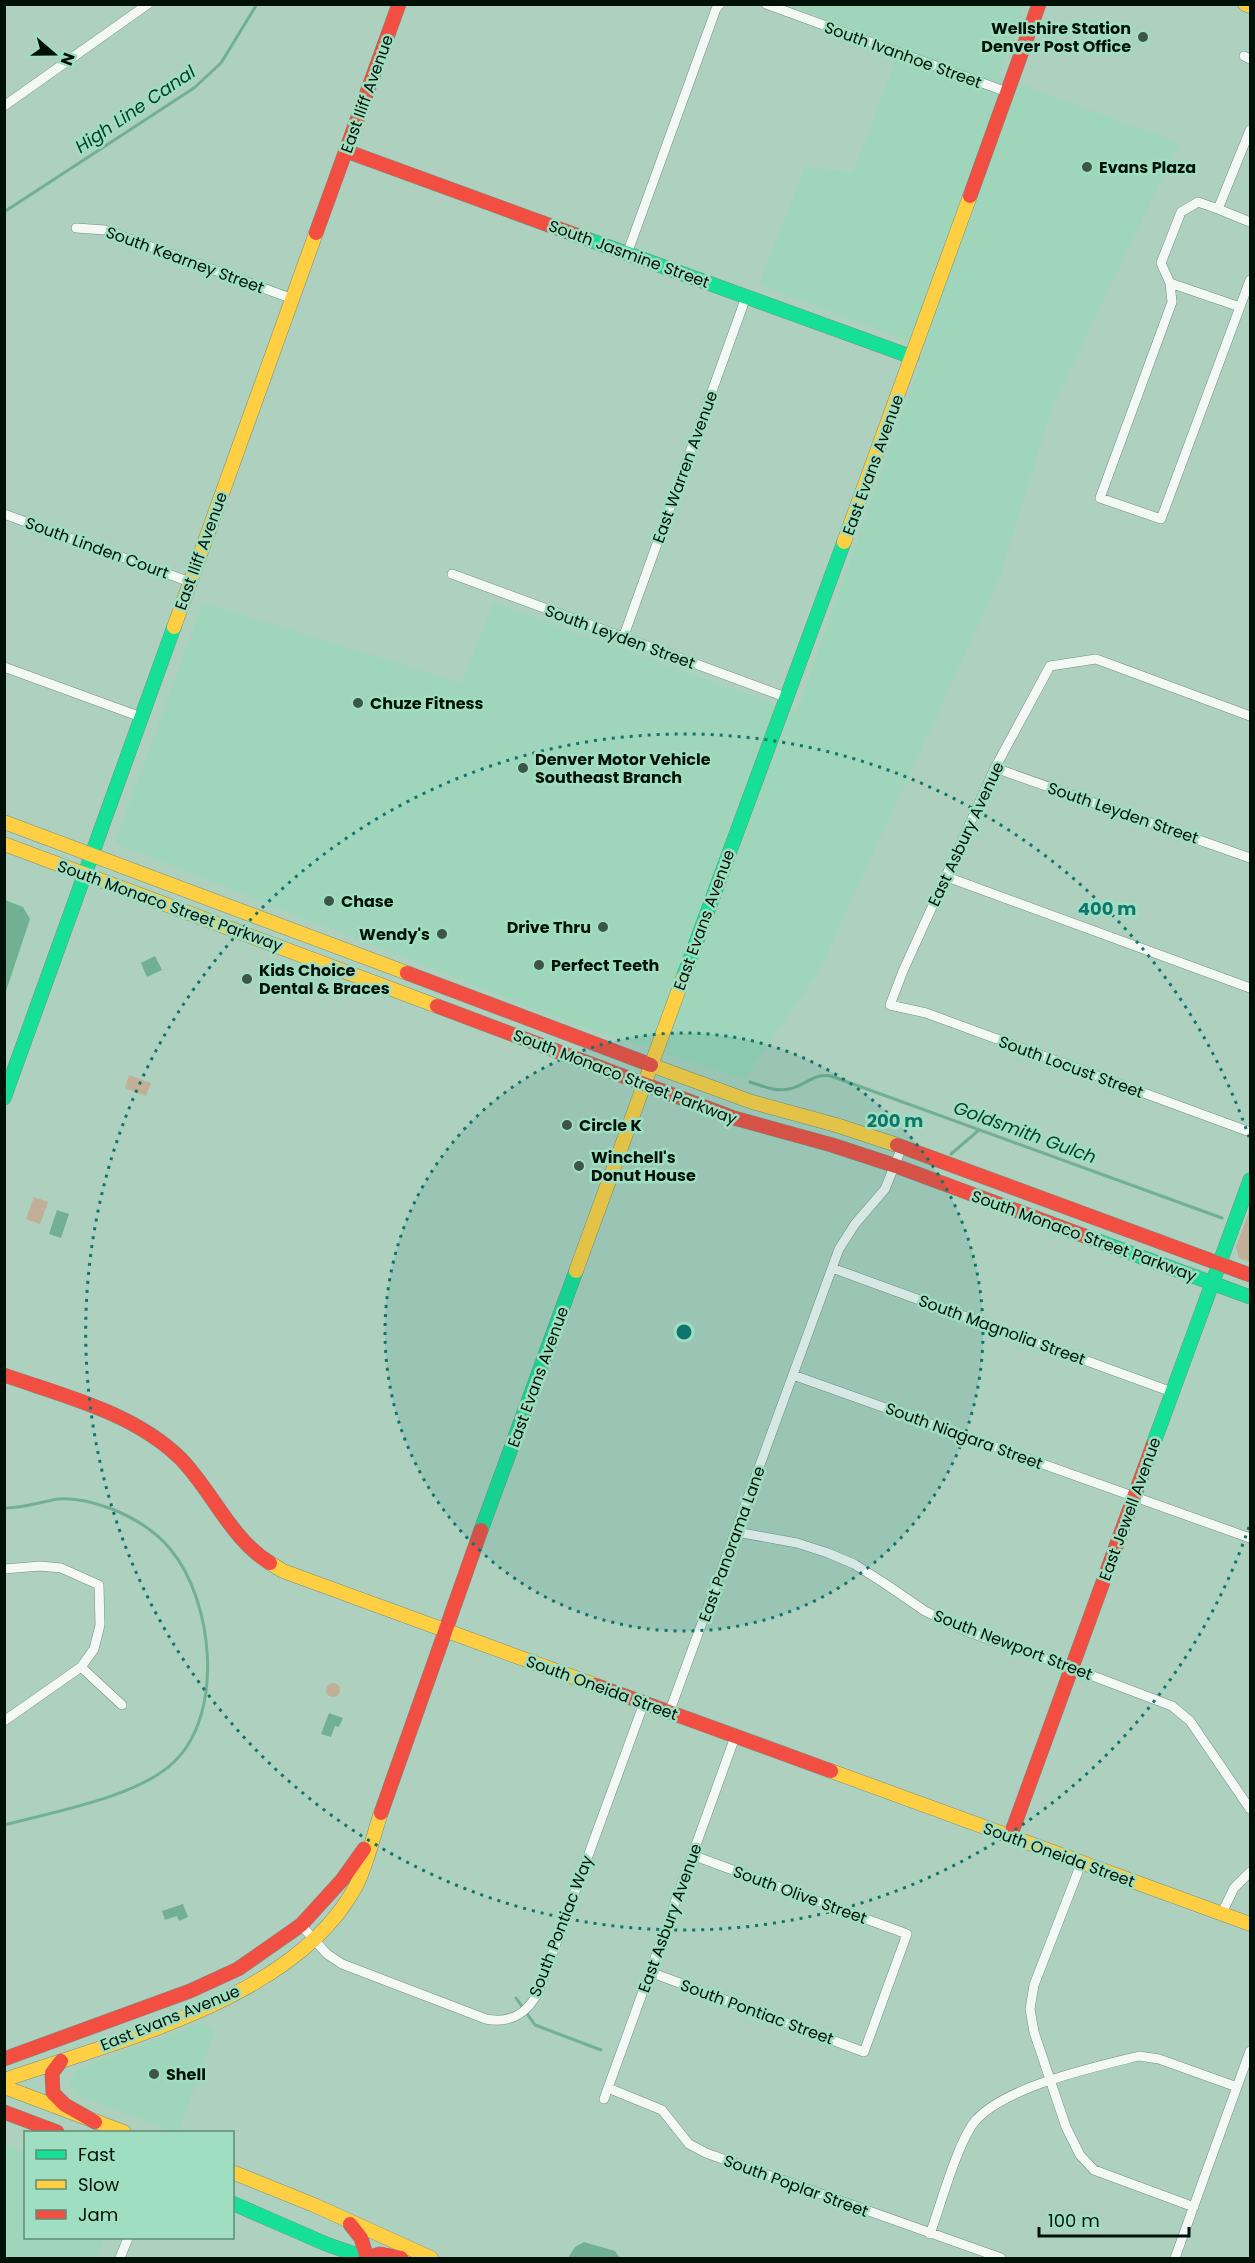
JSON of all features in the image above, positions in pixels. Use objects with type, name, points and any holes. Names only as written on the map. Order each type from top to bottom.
[{"type":"main road","name":"East Iliff Avenue","points":[[4,1098],[399,4]]},
{"type":"main road","name":"East Evans Avenue","points":[[4,2080],[185,2016],[234,1995],[279,1968],[314,1940],[340,1911],[352,1893],[362,1870],[444,1631],[788,698],[1039,4]]},
{"type":"main road","points":[[1245,4],[1251,6]]},
{"type":"main road","name":"South Jasmine Street","points":[[346,151],[912,357]]},
{"type":"main road","name":"South Monaco Street Parkway","points":[[4,822],[758,1104],[836,1125],[902,1147],[1251,1275]]},
{"type":"main road","name":"South Monaco Street Parkway","points":[[4,844],[743,1121],[826,1143],[896,1166],[1251,1297]]},
{"type":"main road","name":"East Jewell Avenue","points":[[1010,1838],[1251,1180]]},
{"type":"main road","name":"South Oneida Street","points":[[4,1375],[113,1415],[159,1442],[195,1474],[246,1543],[272,1565],[289,1574],[1251,1924]]},
{"type":"main road","name":"East Evans Avenue","points":[[4,2059],[207,1984],[255,1959],[301,1925],[342,1880],[372,1837]]},
{"type":"main road","points":[[61,2061],[52,2073],[54,2093],[65,2105],[95,2122]]},
{"type":"main road","points":[[4,2087],[119,2131]]},
{"type":"main road","points":[[4,2112],[52,2131]]},
{"type":"main road","points":[[234,2173],[341,2217],[431,2259]]},
{"type":"main road","points":[[234,2205],[367,2259]]},
{"type":"main road","points":[[341,2217],[358,2233],[364,2243],[367,2259]]},
{"type":"main road","points":[[367,2259],[374,2254],[401,2259]]},
{"type":"street","points":[[4,106],[148,4]]},
{"type":"street","points":[[627,254],[720,4]]},
{"type":"street","name":"South Ivanhoe Street","points":[[766,4],[1007,92]]},
{"type":"street","points":[[1218,209],[1251,130]]},
{"type":"street","points":[[1251,222],[1198,202],[1181,212],[1161,263],[1170,283],[1172,302],[1100,498],[1161,519],[1251,280]]},
{"type":"street","name":"South Kearney Street","points":[[76,228],[105,230],[293,300]]},
{"type":"street","points":[[1170,283],[1240,307]]},
{"type":"street","name":"East Warren Avenue","points":[[623,638],[746,297]]},
{"type":"street","name":"South Linden Court","points":[[4,514],[190,582]]},
{"type":"street","name":"South Leyden Street","points":[[452,574],[788,698]]},
{"type":"street","name":"East Asbury Avenue","points":[[890,1005],[903,971],[995,768],[1050,666],[1096,660],[1251,716]]},
{"type":"street","points":[[4,667],[141,717]]},
{"type":"street","name":"South Leyden Street","points":[[995,768],[1251,858]]},
{"type":"street","points":[[947,877],[1251,987]]},
{"type":"street","name":"South Locust Street","points":[[890,1005],[926,1013],[1251,1132]]},
{"type":"street","points":[[793,1375],[832,1268],[847,1234],[880,1197],[896,1166],[902,1147]]},
{"type":"street","name":"South Magnolia Street","points":[[832,1268],[1172,1392]]},
{"type":"street","name":"South Niagara Street","points":[[793,1375],[1251,1538]]},
{"type":"street","name":"East Panorama Lane","points":[[669,1713],[793,1375]]},
{"type":"street","name":"South Newport Street","points":[[736,1532],[796,1543],[828,1553],[854,1564],[925,1611],[968,1632],[1172,1706],[1190,1720],[1251,1809]]},
{"type":"street","points":[[4,1569],[40,1566],[61,1569],[99,1585],[100,1625],[94,1649],[81,1667],[4,1720]]},
{"type":"street","points":[[81,1667],[122,1705]]},
{"type":"street","name":"South Pontiac Way","points":[[301,1925],[330,1957],[350,1968],[482,2018],[504,2020],[523,2012],[532,2003],[539,1990],[644,1703]]},
{"type":"street","name":"East Asbury Avenue","points":[[604,2099],[735,1737]]},
{"type":"street","name":"South Olive Street","points":[[692,1855],[907,1934],[864,2052]]},
{"type":"street","points":[[1081,1864],[1034,1985],[1030,2008],[1034,2032],[1050,2081],[1066,2127],[1080,2155],[1094,2170],[1194,2207]]},
{"type":"street","points":[[1222,1913],[1234,1888],[1251,1872]]},
{"type":"street","name":"South Pontiac Street","points":[[650,1972],[864,2052]]},
{"type":"street","points":[[1175,2259],[1251,2051]]},
{"type":"street","points":[[930,2234],[963,2142],[975,2120],[1011,2094],[1138,2056],[1158,2059],[1237,2087]]},
{"type":"street","name":"South Poplar Street","points":[[608,2088],[662,2110],[689,2144],[706,2153],[1001,2259]]},
{"type":"street","points":[[120,2259],[128,2239]]},
{"type":"shaded area","points":[[790,5],[1024,5],[998,76],[1179,143],[1052,407],[998,582],[818,973],[744,1079],[552,1016],[115,843],[203,603],[462,683],[493,603],[797,712],[926,348],[759,284],[805,167],[853,172],[901,47]]},
{"type":"shaded area","points":[[5,900],[23,907],[30,919],[5,994]]},
{"type":"shaded area","points":[[155,956],[162,970],[147,977],[141,963]]},
{"type":"shaded area","points":[[129,1075],[151,1083],[146,1096],[125,1088]]},
{"type":"shaded area","points":[[34,1197],[48,1202],[40,1224],[26,1219]]},
{"type":"shaded area","points":[[1250,1209],[1250,1262],[1239,1258],[1236,1247]]},
{"type":"shaded area","points":[[57,1210],[69,1214],[61,1238],[49,1234]]},
{"type":"shaded area","points":[[330,1683],[336,1683],[340,1690],[336,1697],[330,1697],[326,1693],[326,1687]]},
{"type":"shaded area","points":[[329,1713],[343,1718],[339,1727],[335,1726],[331,1737],[321,1734]]},
{"type":"shaded area","points":[[183,1904],[188,1917],[179,1921],[177,1916],[165,1920],[162,1911]]},
{"type":"shaded area","points":[[202,2023],[215,2031],[178,2131],[77,2096],[70,2084],[76,2070]]},
{"type":"shaded area","points":[[5,2145],[24,2152],[24,2239],[104,2239],[97,2258],[5,2258]]},
{"type":"shaded area","points":[[584,2242],[615,2251],[620,2258],[568,2258],[575,2247]]},
{"type":"waterway","name":"High Line Canal","points":[[4,212],[194,88],[221,63],[257,4]]},
{"type":"waterway","name":"Goldsmith Gulch","points":[[750,1082],[784,1090],[819,1076],[831,1076],[1222,1218]]},
{"type":"waterway","points":[[951,1154],[979,1130]]},
{"type":"waterway","name":"High Line Canal","points":[[4,1508],[58,1499],[79,1500],[112,1509],[152,1531],[171,1550],[185,1572],[196,1598],[204,1627],[207,1657],[207,1687],[201,1715],[190,1741],[174,1762],[139,1785],[117,1794],[70,1809],[4,1825]]},
{"type":"waterway","points":[[516,1998],[535,2025],[601,2050]]},
{"type":"traffic: fast","points":[[587,239],[912,357]]},
{"type":"traffic: fast","points":[[683,978],[844,542]]},
{"type":"traffic: fast","points":[[4,1098],[174,627]]},
{"type":"traffic: fast","points":[[1153,1445],[1250,1180]]},
{"type":"traffic: fast","points":[[1090,1238],[1250,1297]]},
{"type":"traffic: fast","points":[[481,1530],[576,1271]]},
{"type":"traffic: fast","points":[[234,2204],[326,2244],[366,2258]]},
{"type":"traffic: slow","points":[[1245,4],[1250,6]]},
{"type":"traffic: slow","points":[[844,542],[970,196]]},
{"type":"traffic: slow","points":[[174,627],[316,233]]},
{"type":"traffic: slow","points":[[4,822],[407,973]]},
{"type":"traffic: slow","points":[[4,844],[437,1006]]},
{"type":"traffic: slow","points":[[576,1271],[683,978]]},
{"type":"traffic: slow","points":[[651,1065],[752,1102],[836,1125],[897,1145]]},
{"type":"traffic: slow","points":[[270,1563],[283,1571],[595,1685]]},
{"type":"traffic: slow","points":[[831,1771],[1250,1924]]},
{"type":"traffic: slow","points":[[4,2080],[98,2049],[200,2011],[248,1987],[291,1958],[328,1925],[356,1886],[367,1860],[381,1813]]},
{"type":"traffic: slow","points":[[4,2087],[121,2131]]},
{"type":"traffic: slow","points":[[234,2173],[314,2205],[431,2258]]},
{"type":"traffic: jam","points":[[316,233],[399,4]]},
{"type":"traffic: jam","points":[[970,196],[1039,4]]},
{"type":"traffic: jam","points":[[346,151],[587,239]]},
{"type":"traffic: jam","points":[[407,973],[651,1065]]},
{"type":"traffic: jam","points":[[437,1006],[644,1084]]},
{"type":"traffic: jam","points":[[644,1084],[734,1118],[832,1145],[896,1166],[1090,1238]]},
{"type":"traffic: jam","points":[[897,1145],[1250,1275]]},
{"type":"traffic: jam","points":[[4,1375],[98,1408],[142,1429],[163,1443],[192,1472],[244,1541],[270,1563]]},
{"type":"traffic: jam","points":[[1010,1837],[1153,1445]]},
{"type":"traffic: jam","points":[[381,1813],[481,1530]]},
{"type":"traffic: jam","points":[[595,1685],[831,1771]]},
{"type":"traffic: jam","points":[[4,2059],[190,1991],[238,1969],[301,1925],[342,1880],[364,1849]]},
{"type":"traffic: jam","points":[[61,2061],[52,2073],[53,2093],[65,2105],[95,2122]]},
{"type":"traffic: jam","points":[[4,2112],[54,2131]]},
{"type":"traffic: jam","points":[[350,2224],[361,2238],[367,2258]]},
{"type":"traffic: jam","points":[[367,2258],[380,2254],[401,2258]]},
{"type":"place","name":"Wellshire Station Denver Post Office","points":[[1143,37]]},
{"type":"place","name":"Evans Plaza","points":[[1087,167]]},
{"type":"place","name":"Chuze Fitness","points":[[358,703]]},
{"type":"place","name":"Denver Motor Vehicle Southeast Branch","points":[[523,768]]},
{"type":"place","name":"Chase","points":[[329,901]]},
{"type":"place","name":"Drive Thru","points":[[603,927]]},
{"type":"place","name":"Wendy's","points":[[442,934]]},
{"type":"place","name":"Perfect Teeth","points":[[539,965]]},
{"type":"place","name":"Kids Choice Dental & Braces","points":[[247,979]]},
{"type":"place","name":"Circle K","points":[[567,1125]]},
{"type":"place","name":"Winchell's Donut House","points":[[579,1166]]},
{"type":"place","name":"Shell","points":[[154,2074]]}]
